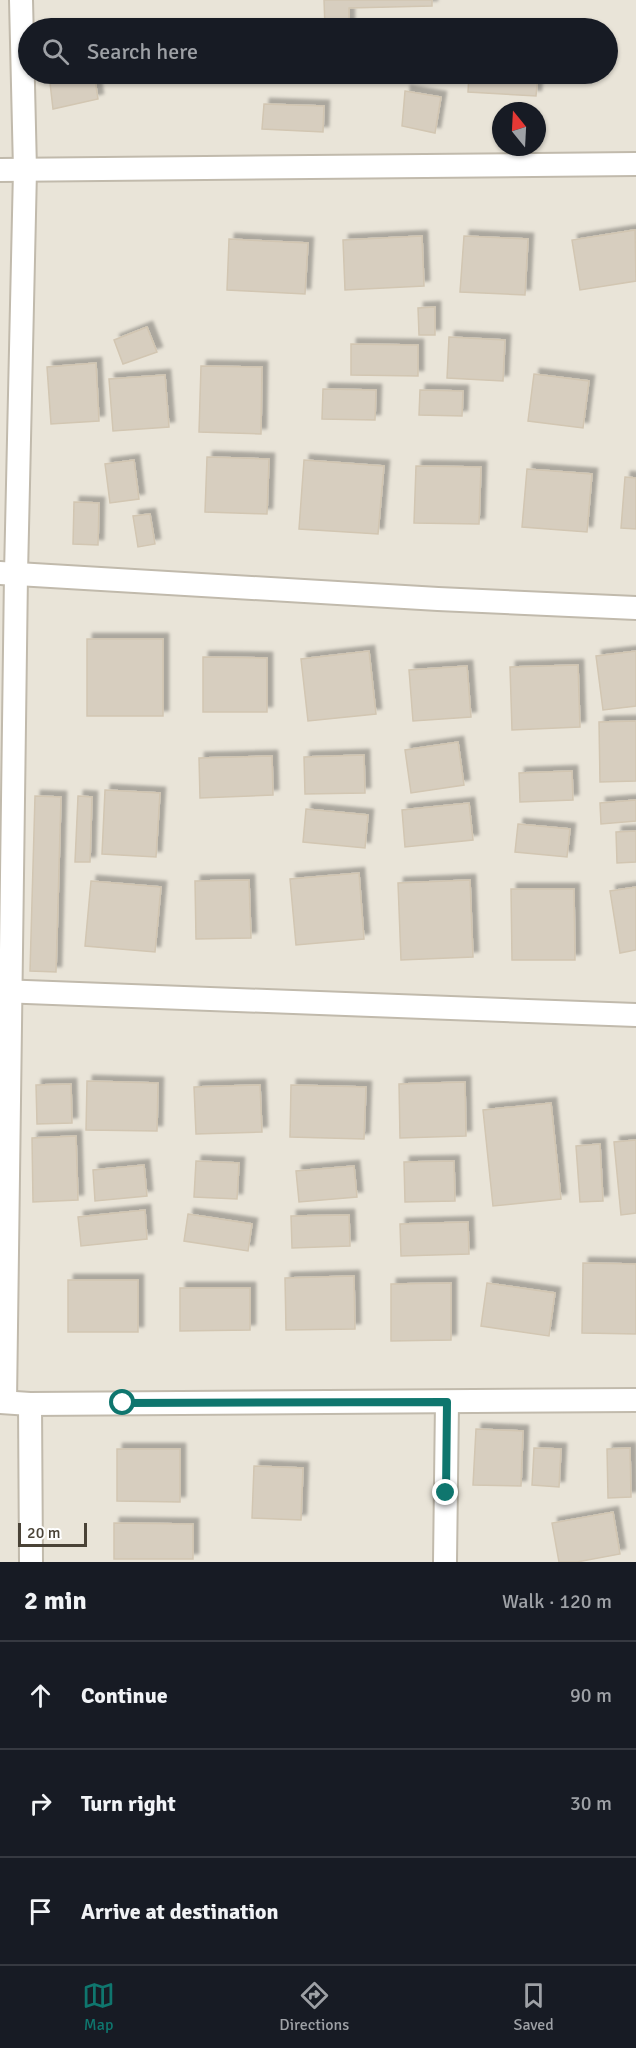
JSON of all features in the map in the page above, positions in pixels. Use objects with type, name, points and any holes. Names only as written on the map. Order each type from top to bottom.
[{"type":"street","points":[[21,0],[21,18]]},
{"type":"street","points":[[23,84],[25,170],[8,573],[3,1402],[30,1404],[636,1400]]},
{"type":"street","points":[[0,170],[636,164]]},
{"type":"street","points":[[8,573],[636,608]]},
{"type":"street","points":[[5,991],[636,1015]]},
{"type":"street","points":[[445,1562],[447,1402]]},
{"type":"street","points":[[30,1404],[31,1562]]},
{"type":"shaded area","points":[[0,0],[636,0],[636,1562],[0,1562]]},
{"type":"building","points":[[324,0],[432,0],[432,6],[349,8],[349,18],[325,18]]},
{"type":"building","points":[[50,84],[96,84],[98,99],[53,109]]},
{"type":"building","points":[[468,84],[537,84],[536,96],[468,92]]},
{"type":"building","points":[[405,91],[441,97],[435,133],[402,126]]},
{"type":"building","points":[[264,104],[324,106],[323,132],[262,129]]},
{"type":"building","points":[[635,230],[636,281],[580,290],[572,240]]},
{"type":"building","points":[[422,236],[424,286],[345,290],[343,240]]},
{"type":"building","points":[[464,236],[528,239],[525,295],[460,292]]},
{"type":"building","points":[[229,239],[308,243],[305,294],[227,290]]},
{"type":"building","points":[[435,307],[435,335],[419,335],[418,308]]},
{"type":"building","points":[[147,327],[157,352],[123,364],[114,340]]},
{"type":"building","points":[[449,337],[505,340],[503,381],[447,378]]},
{"type":"building","points":[[351,344],[418,345],[418,376],[351,375]]},
{"type":"building","points":[[96,363],[99,421],[51,424],[47,367]]},
{"type":"building","points":[[201,366],[262,367],[261,434],[199,432]]},
{"type":"building","points":[[534,374],[589,381],[583,428],[528,421]]},
{"type":"building","points":[[165,375],[169,427],[113,431],[109,379]]},
{"type":"building","points":[[323,389],[376,390],[375,420],[322,419]]},
{"type":"building","points":[[420,390],[463,391],[462,416],[419,415]]},
{"type":"building","points":[[207,457],[269,459],[267,514],[205,512]]},
{"type":"building","points":[[134,460],[139,499],[110,503],[105,464]]},
{"type":"building","points":[[304,460],[384,466],[378,534],[299,529]]},
{"type":"building","points":[[416,466],[481,467],[479,524],[414,523]]},
{"type":"building","points":[[527,469],[592,474],[587,532],[522,527]]},
{"type":"building","points":[[625,477],[636,478],[636,529],[621,528]]},
{"type":"building","points":[[74,502],[99,503],[98,545],[73,544]]},
{"type":"building","points":[[150,514],[155,544],[138,547],[133,516]]},
{"type":"building","points":[[87,639],[163,639],[163,716],[87,716]]},
{"type":"building","points":[[369,651],[376,714],[308,721],[301,659]]},
{"type":"building","points":[[636,651],[636,706],[603,710],[596,656]]},
{"type":"building","points":[[203,657],[267,658],[267,712],[203,712]]},
{"type":"building","points":[[578,665],[580,727],[512,730],[510,667]]},
{"type":"building","points":[[467,666],[471,717],[413,721],[409,670]]},
{"type":"building","points":[[636,721],[636,781],[600,782],[599,722]]},
{"type":"building","points":[[458,742],[464,785],[411,793],[405,750]]},
{"type":"building","points":[[364,755],[365,793],[305,794],[304,757]]},
{"type":"building","points":[[272,756],[273,795],[200,798],[199,758]]},
{"type":"building","points":[[572,771],[573,800],[520,802],[519,773]]},
{"type":"building","points":[[105,790],[160,793],[156,857],[102,854]]},
{"type":"building","points":[[35,796],[61,797],[56,972],[30,971]]},
{"type":"building","points":[[78,796],[92,797],[90,862],[75,862]]},
{"type":"building","points":[[636,800],[636,821],[601,824],[600,803]]},
{"type":"building","points":[[469,803],[473,840],[405,847],[402,810]]},
{"type":"building","points":[[306,809],[368,815],[365,848],[303,842]]},
{"type":"building","points":[[518,824],[570,829],[567,857],[515,852]]},
{"type":"building","points":[[636,831],[636,862],[617,863],[616,832]]},
{"type":"building","points":[[359,873],[364,939],[296,945],[290,879]]},
{"type":"building","points":[[249,880],[251,938],[196,939],[195,881]]},
{"type":"building","points":[[470,880],[473,957],[401,960],[398,883]]},
{"type":"building","points":[[91,881],[161,887],[155,952],[85,946]]},
{"type":"building","points":[[636,887],[636,950],[620,953],[610,891]]},
{"type":"building","points":[[511,889],[574,889],[575,960],[512,960]]},
{"type":"building","points":[[87,1081],[158,1083],[157,1131],[86,1130]]},
{"type":"building","points":[[465,1082],[466,1136],[400,1138],[399,1084]]},
{"type":"building","points":[[71,1084],[72,1123],[37,1124],[36,1085]]},
{"type":"building","points":[[260,1085],[262,1132],[196,1134],[194,1087]]},
{"type":"building","points":[[291,1085],[366,1087],[364,1139],[290,1137]]},
{"type":"building","points":[[551,1103],[561,1199],[493,1206],[483,1110]]},
{"type":"building","points":[[76,1136],[78,1200],[33,1202],[32,1138]]},
{"type":"building","points":[[636,1140],[636,1213],[621,1215],[614,1142]]},
{"type":"building","points":[[600,1144],[603,1201],[580,1202],[576,1146]]},
{"type":"building","points":[[196,1161],[239,1163],[237,1199],[194,1197]]},
{"type":"building","points":[[454,1161],[455,1201],[405,1202],[404,1162]]},
{"type":"building","points":[[144,1165],[147,1196],[95,1201],[93,1170]]},
{"type":"building","points":[[354,1166],[357,1197],[299,1202],[296,1171]]},
{"type":"building","points":[[145,1210],[147,1239],[81,1246],[78,1217]]},
{"type":"building","points":[[188,1214],[252,1224],[248,1251],[184,1241]]},
{"type":"building","points":[[349,1215],[350,1246],[292,1248],[291,1216]]},
{"type":"building","points":[[468,1222],[469,1254],[401,1256],[400,1224]]},
{"type":"building","points":[[583,1263],[636,1264],[636,1334],[582,1333]]},
{"type":"building","points":[[354,1276],[355,1329],[286,1330],[285,1278]]},
{"type":"building","points":[[68,1280],[138,1280],[138,1332],[68,1332]]},
{"type":"building","points":[[451,1283],[451,1340],[391,1341],[391,1284]]},
{"type":"building","points":[[487,1283],[555,1293],[549,1336],[481,1326]]},
{"type":"building","points":[[180,1288],[250,1288],[250,1330],[180,1331]]},
{"type":"building","points":[[476,1429],[523,1431],[521,1486],[473,1485]]},
{"type":"building","points":[[534,1448],[561,1449],[559,1487],[532,1485]]},
{"type":"building","points":[[630,1448],[631,1497],[608,1498],[607,1449]]},
{"type":"building","points":[[117,1449],[180,1449],[180,1502],[117,1501]]},
{"type":"building","points":[[254,1466],[303,1468],[301,1520],[252,1518]]},
{"type":"building","points":[[613,1512],[620,1554],[577,1562],[559,1562],[552,1523]]},
{"type":"building","points":[[114,1523],[193,1524],[193,1559],[114,1559]]},
{"type":"route","points":[[123,1403],[447,1402],[446,1493]]}]
